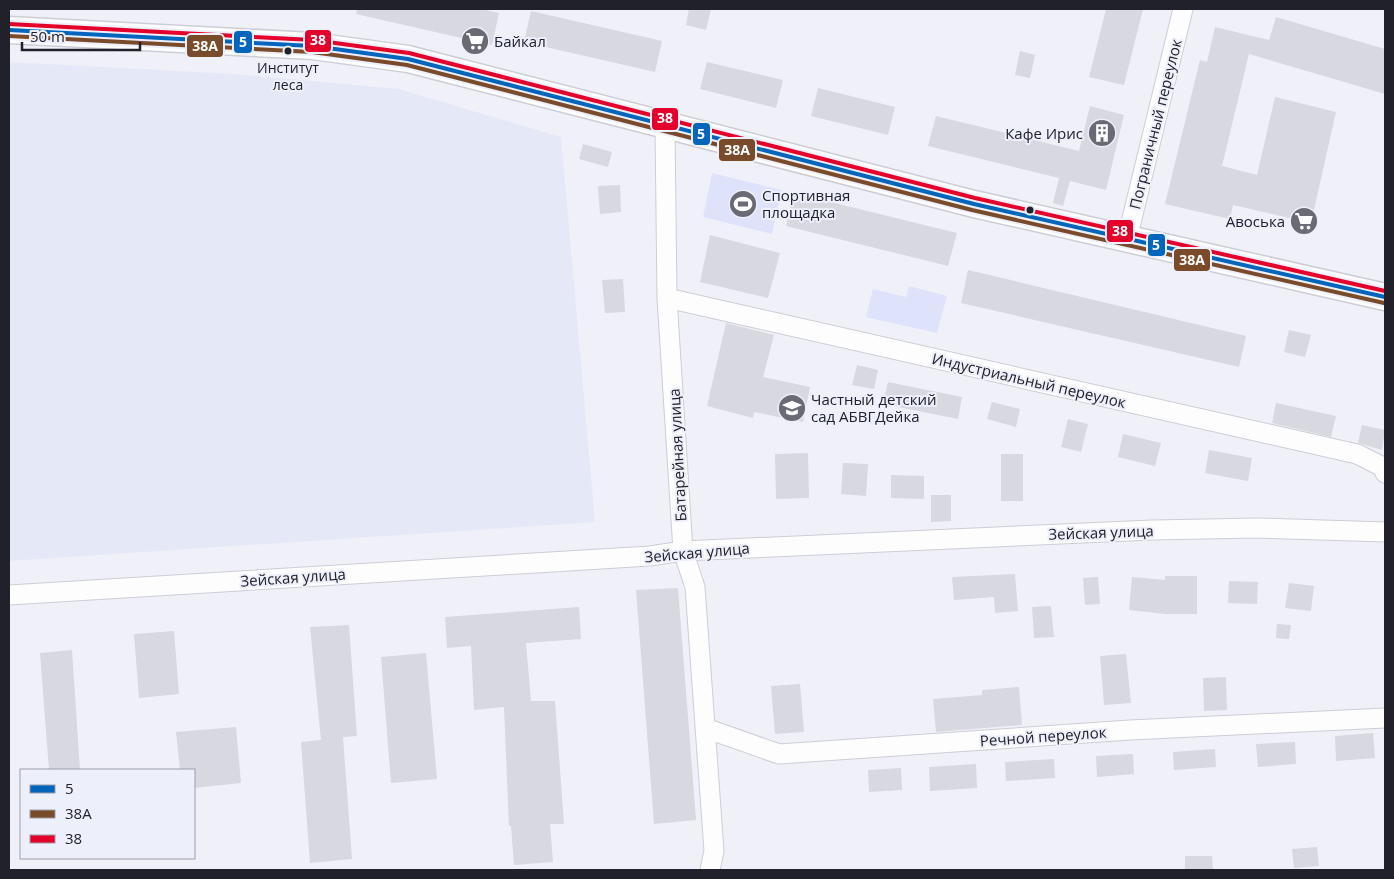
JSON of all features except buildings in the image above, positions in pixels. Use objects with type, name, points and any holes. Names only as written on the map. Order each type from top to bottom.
[{"type":"main road","points":[[9,30],[313,46],[408,59],[974,204],[1385,297]]},
{"type":"street","name":"Пограничный переулок","points":[[1127,239],[1183,9]]},
{"type":"street","name":"Батарейная улица","points":[[665,126],[667,298],[683,550],[695,587],[714,851],[710,870]]},
{"type":"street","name":"Индустриальный переулок","points":[[667,298],[1357,454],[1383,467],[1385,473]]},
{"type":"street","name":"Зейская улица","points":[[9,595],[650,556],[683,550],[1152,530],[1258,528],[1385,530]]},
{"type":"street","name":"Речной переулок","points":[[705,728],[778,754],[1130,730],[1385,718]]},
{"type":"shaded area","points":[[9,62],[234,74],[399,89],[561,137],[595,522],[9,561]]},
{"type":"shaded area","name":"Спортивная площадка","points":[[712,173],[782,190],[772,234],[703,217]]},
{"type":"shaded area","points":[[909,286],[947,296],[937,333],[866,317],[873,289],[906,297]]},
{"type":"transit line","name":"38","points":[[9,24],[313,40],[409,53],[975,198],[1385,291]]},
{"type":"transit line","name":"5","points":[[9,30],[313,46],[408,59],[974,204],[1385,297]]},
{"type":"transit line","name":"38А","points":[[9,36],[312,52],[407,65],[972,210],[1384,303]]},
{"type":"place","name":"Байкал","points":[[475,41]]},
{"type":"place","name":"Институт леса","points":[[288,51]]},
{"type":"place","name":"Кафе Ирис","points":[[1102,133]]},
{"type":"place","name":"Спортивная площадка","points":[[743,204]]},
{"type":"place","name":"Авоська","points":[[1304,221]]},
{"type":"place","name":"Частный детский сад АБВГДейка","points":[[792,408]]}]
